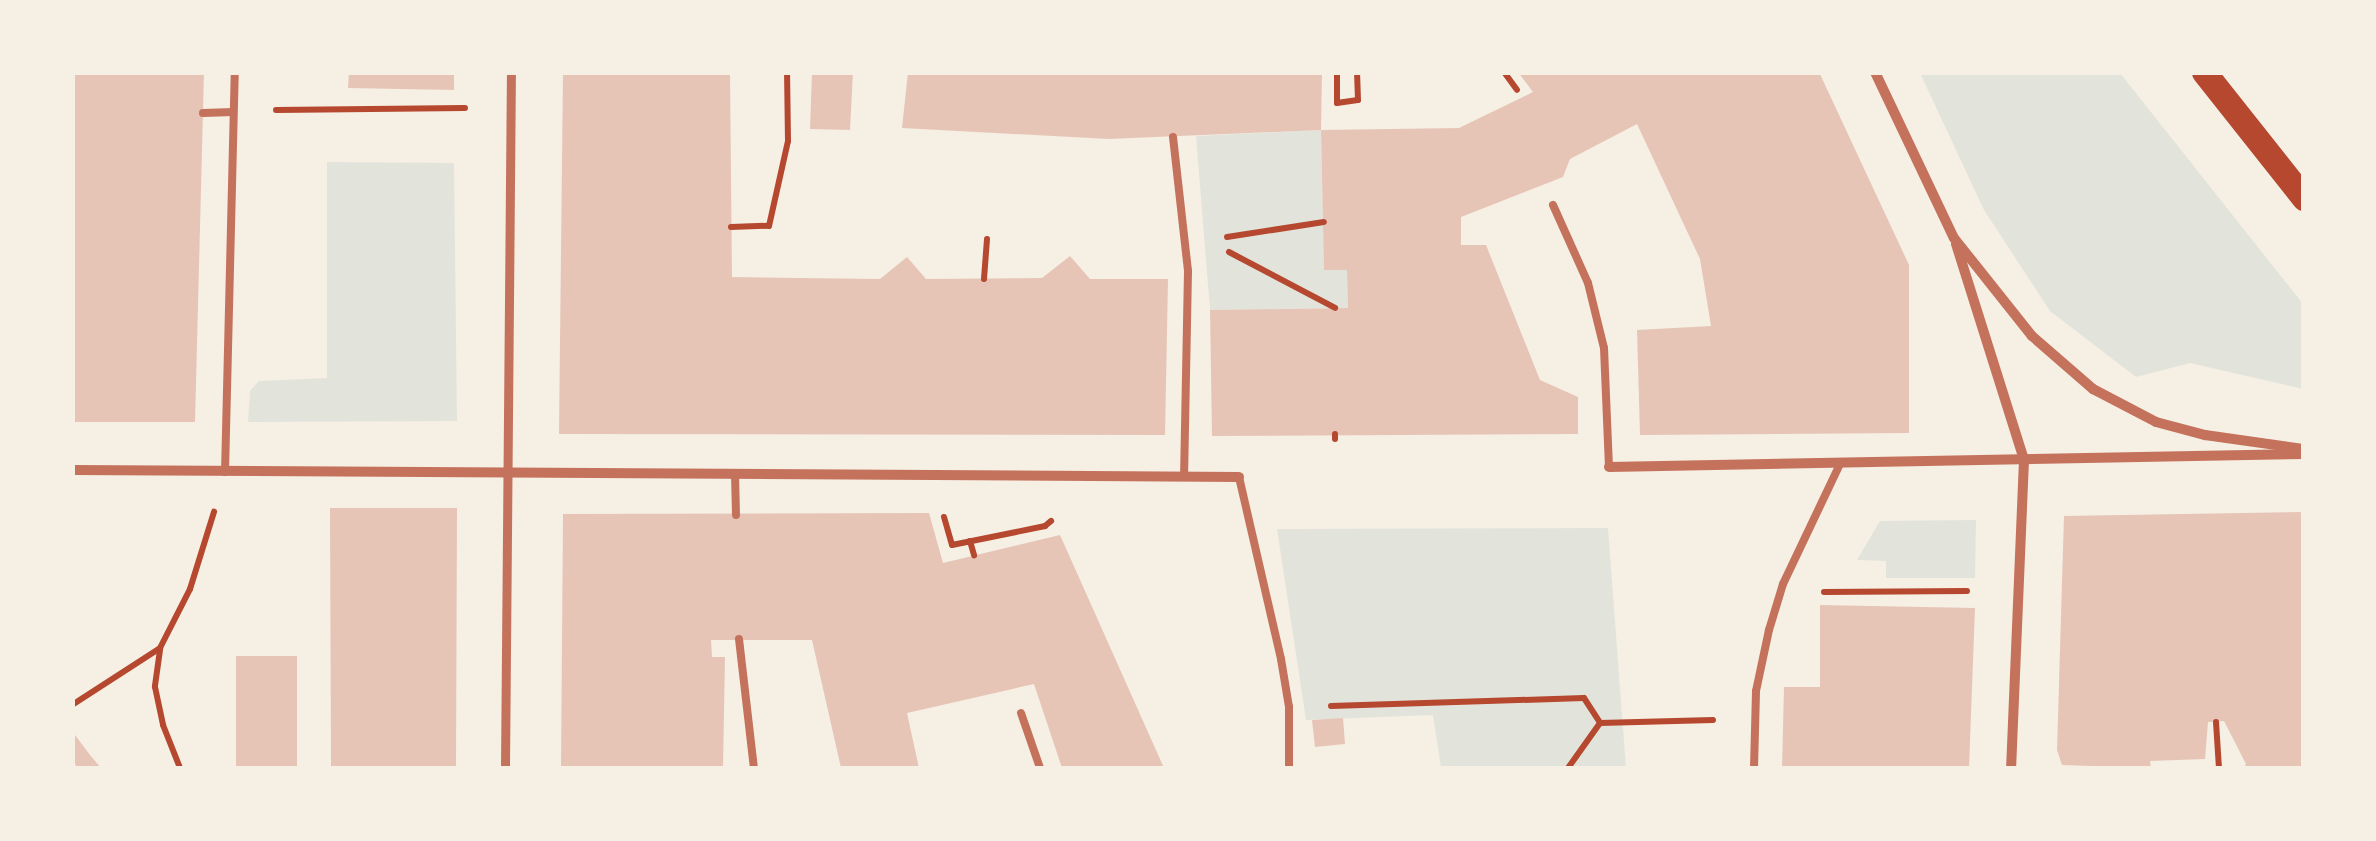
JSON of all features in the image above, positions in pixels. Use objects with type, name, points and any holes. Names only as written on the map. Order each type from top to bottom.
[{"type":"main road","points":[[2204,72],[2304,198]]},
{"type":"street","points":[[505,768],[512,72]]},
{"type":"street","points":[[1876,72],[1954,238],[2024,460],[2011,768]]},
{"type":"street","points":[[1954,238],[2032,336],[2093,389],[2156,422],[2205,436],[2304,451]]},
{"type":"street","points":[[1609,467],[2304,451]]},
{"type":"street","points":[[72,470],[1239,477]]},
{"type":"lane","points":[[225,472],[235,72]]},
{"type":"lane","points":[[202,113],[233,112]]},
{"type":"lane","points":[[1174,137],[1188,271],[1184,474]]},
{"type":"lane","points":[[1552,205],[1588,284],[1604,348],[1609,467]]},
{"type":"lane","points":[[1754,768],[1756,692],[1783,584],[1840,464]]},
{"type":"lane","points":[[734,474],[736,515]]},
{"type":"lane","points":[[1239,477],[1290,708],[1289,768]]},
{"type":"lane","points":[[739,640],[754,768]]},
{"type":"lane","points":[[1022,713],[1040,768]]},
{"type":"path","points":[[732,227],[769,226],[788,141],[787,72]]},
{"type":"path","points":[[1336,72],[1338,102],[1358,100],[1357,72]]},
{"type":"path","points":[[1504,72],[1517,90]]},
{"type":"path","points":[[233,112],[465,108]]},
{"type":"path","points":[[1226,237],[1324,222]]},
{"type":"path","points":[[984,278],[987,239]]},
{"type":"path","points":[[1222,248],[1334,308]]},
{"type":"path","points":[[180,768],[163,725],[156,688],[160,648],[190,589],[225,472]]},
{"type":"path","points":[[940,506],[952,545],[1044,526],[1056,517]]},
{"type":"path","points":[[970,541],[974,555]]},
{"type":"path","points":[[1811,593],[1967,591]]},
{"type":"path","points":[[72,705],[160,648]]},
{"type":"path","points":[[1290,708],[1584,698],[1600,723]]},
{"type":"path","points":[[1600,723],[1756,719]]},
{"type":"path","points":[[2216,722],[2219,768]]},
{"type":"path","points":[[1568,768],[1600,723]]},
{"type":"shaded area","points":[[1920,73],[2120,73],[2303,304],[2303,389],[2190,363],[2136,377],[2050,311],[1984,210]]},
{"type":"shaded area","points":[[1321,130],[1324,269],[1347,270],[1348,308],[1210,310],[1196,136]]},
{"type":"shaded area","points":[[327,162],[454,163],[457,421],[248,422],[250,391],[259,381],[327,378]]},
{"type":"shaded area","points":[[1976,520],[1975,578],[1886,578],[1886,561],[1857,560],[1880,521]]},
{"type":"shaded area","points":[[1608,528],[1626,768],[1441,768],[1433,715],[1306,720],[1277,529]]},
{"type":"building","points":[[72,72],[204,72],[195,422],[72,422]]},
{"type":"building","points":[[349,72],[454,72],[454,90],[348,88]]},
{"type":"building","points":[[563,72],[730,72],[732,277],[880,279],[907,257],[926,279],[1042,278],[1070,256],[1090,279],[1168,279],[1165,435],[559,434]]},
{"type":"building","points":[[812,72],[853,72],[850,130],[810,129]]},
{"type":"building","points":[[908,72],[1322,72],[1321,130],[1109,139],[902,128]]},
{"type":"building","points":[[1518,72],[1819,72],[1909,265],[1909,433],[1640,435],[1637,330],[1711,326],[1700,259],[1637,124],[1570,159],[1563,177],[1461,217],[1461,245],[1486,245],[1540,380],[1578,397],[1578,434],[1212,436],[1210,310],[1348,308],[1347,270],[1324,270],[1321,130],[1459,128],[1533,92]]},
{"type":"building","points":[[330,508],[457,508],[456,768],[331,768]]},
{"type":"building","points":[[2304,512],[2304,768],[2244,768],[2246,764],[2224,721],[2208,722],[2205,759],[2150,761],[2151,768],[2062,765],[2057,750],[2064,516]]},
{"type":"building","points":[[929,513],[943,563],[1060,535],[1164,768],[1062,768],[1034,684],[907,713],[919,768],[841,768],[812,640],[711,640],[712,657],[725,657],[723,768],[561,768],[563,514]]},
{"type":"building","points":[[1820,605],[1975,608],[1969,768],[1782,768],[1784,687],[1820,687]]},
{"type":"building","points":[[236,656],[297,656],[297,768],[236,768]]},
{"type":"building","points":[[1343,718],[1345,744],[1315,747],[1312,720]]},
{"type":"building","points":[[72,731],[101,768],[78,768],[72,761]]}]
